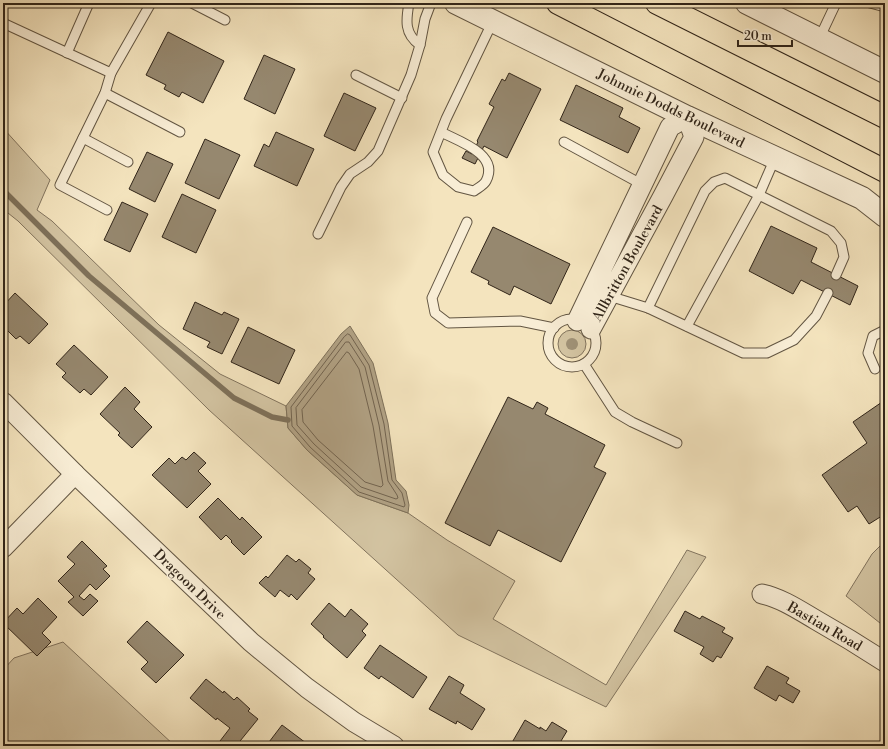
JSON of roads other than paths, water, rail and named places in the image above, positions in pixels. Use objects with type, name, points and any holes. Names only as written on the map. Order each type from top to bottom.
[{"type":"highway","points":[[558,3],[885,172]]},
{"type":"highway","points":[[657,3],[885,117]]},
{"type":"street","name":"Johnnie Dodds Boulevard","points":[[456,3],[687,117],[862,198],[885,216]]},
{"type":"street","points":[[747,3],[885,72]]},
{"type":"street","name":"Allbritton Boulevard","points":[[687,117],[694,137],[609,296],[584,325],[643,185],[670,127],[687,117]]},
{"type":"street","name":"Allbritton Boulevard","points":[[643,185],[663,196]]},
{"type":"street","name":"Dragoon Drive","points":[[3,402],[75,474],[251,642],[307,688],[354,722],[394,746]]},
{"type":"street","points":[[3,548],[75,474]]},
{"type":"street","name":"Bastian Road","points":[[762,594],[793,607],[863,647],[885,662]]},
{"type":"lane","points":[[67,53],[89,3]]},
{"type":"lane","points":[[107,210],[60,185],[105,93],[111,73],[151,3]]},
{"type":"lane","points":[[192,3],[225,20]]},
{"type":"lane","points":[[409,3],[405,22],[412,40],[420,45]]},
{"type":"lane","points":[[318,234],[341,187],[350,174],[368,162],[378,151],[411,75],[420,45],[425,19],[431,3]]},
{"type":"lane","points":[[819,39],[836,3]]},
{"type":"lane","points":[[870,3],[885,7]]},
{"type":"lane","points":[[441,132],[478,151],[485,158],[490,171],[486,182],[474,191],[458,187],[443,175],[433,152],[446,119],[493,21]]},
{"type":"lane","points":[[3,24],[111,73]]},
{"type":"lane","points":[[356,74],[402,98]]},
{"type":"lane","points":[[105,93],[180,132]]},
{"type":"lane","points":[[83,138],[128,162]]},
{"type":"lane","points":[[564,142],[643,185]]},
{"type":"lane","points":[[687,326],[759,195],[775,158]]},
{"type":"lane","points":[[648,308],[705,191],[714,182],[725,178],[831,232],[841,243],[844,257],[836,275]]},
{"type":"lane","points":[[467,222],[432,298],[435,313],[448,323],[520,321],[554,328]]},
{"type":"lane","points":[[609,296],[648,308],[743,353],[767,353],[794,340],[816,316],[828,293]]},
{"type":"lane","points":[[574,320],[584,325],[595,338],[596,348],[592,357],[584,364],[575,367],[563,366],[554,359],[549,349],[549,338],[554,328],[564,321],[574,320]]},
{"type":"lane","points":[[875,369],[868,353],[873,336],[885,330]]},
{"type":"lane","points":[[584,364],[615,412],[632,422],[678,442]]},
{"type":"water","points":[[350,326],[373,363],[388,423],[396,480],[406,491],[409,505],[408,513],[357,495],[307,450],[288,428],[286,406],[341,334]]},
{"type":"waterway","points":[[3,190],[89,276],[234,398],[272,417],[288,420]]}]
